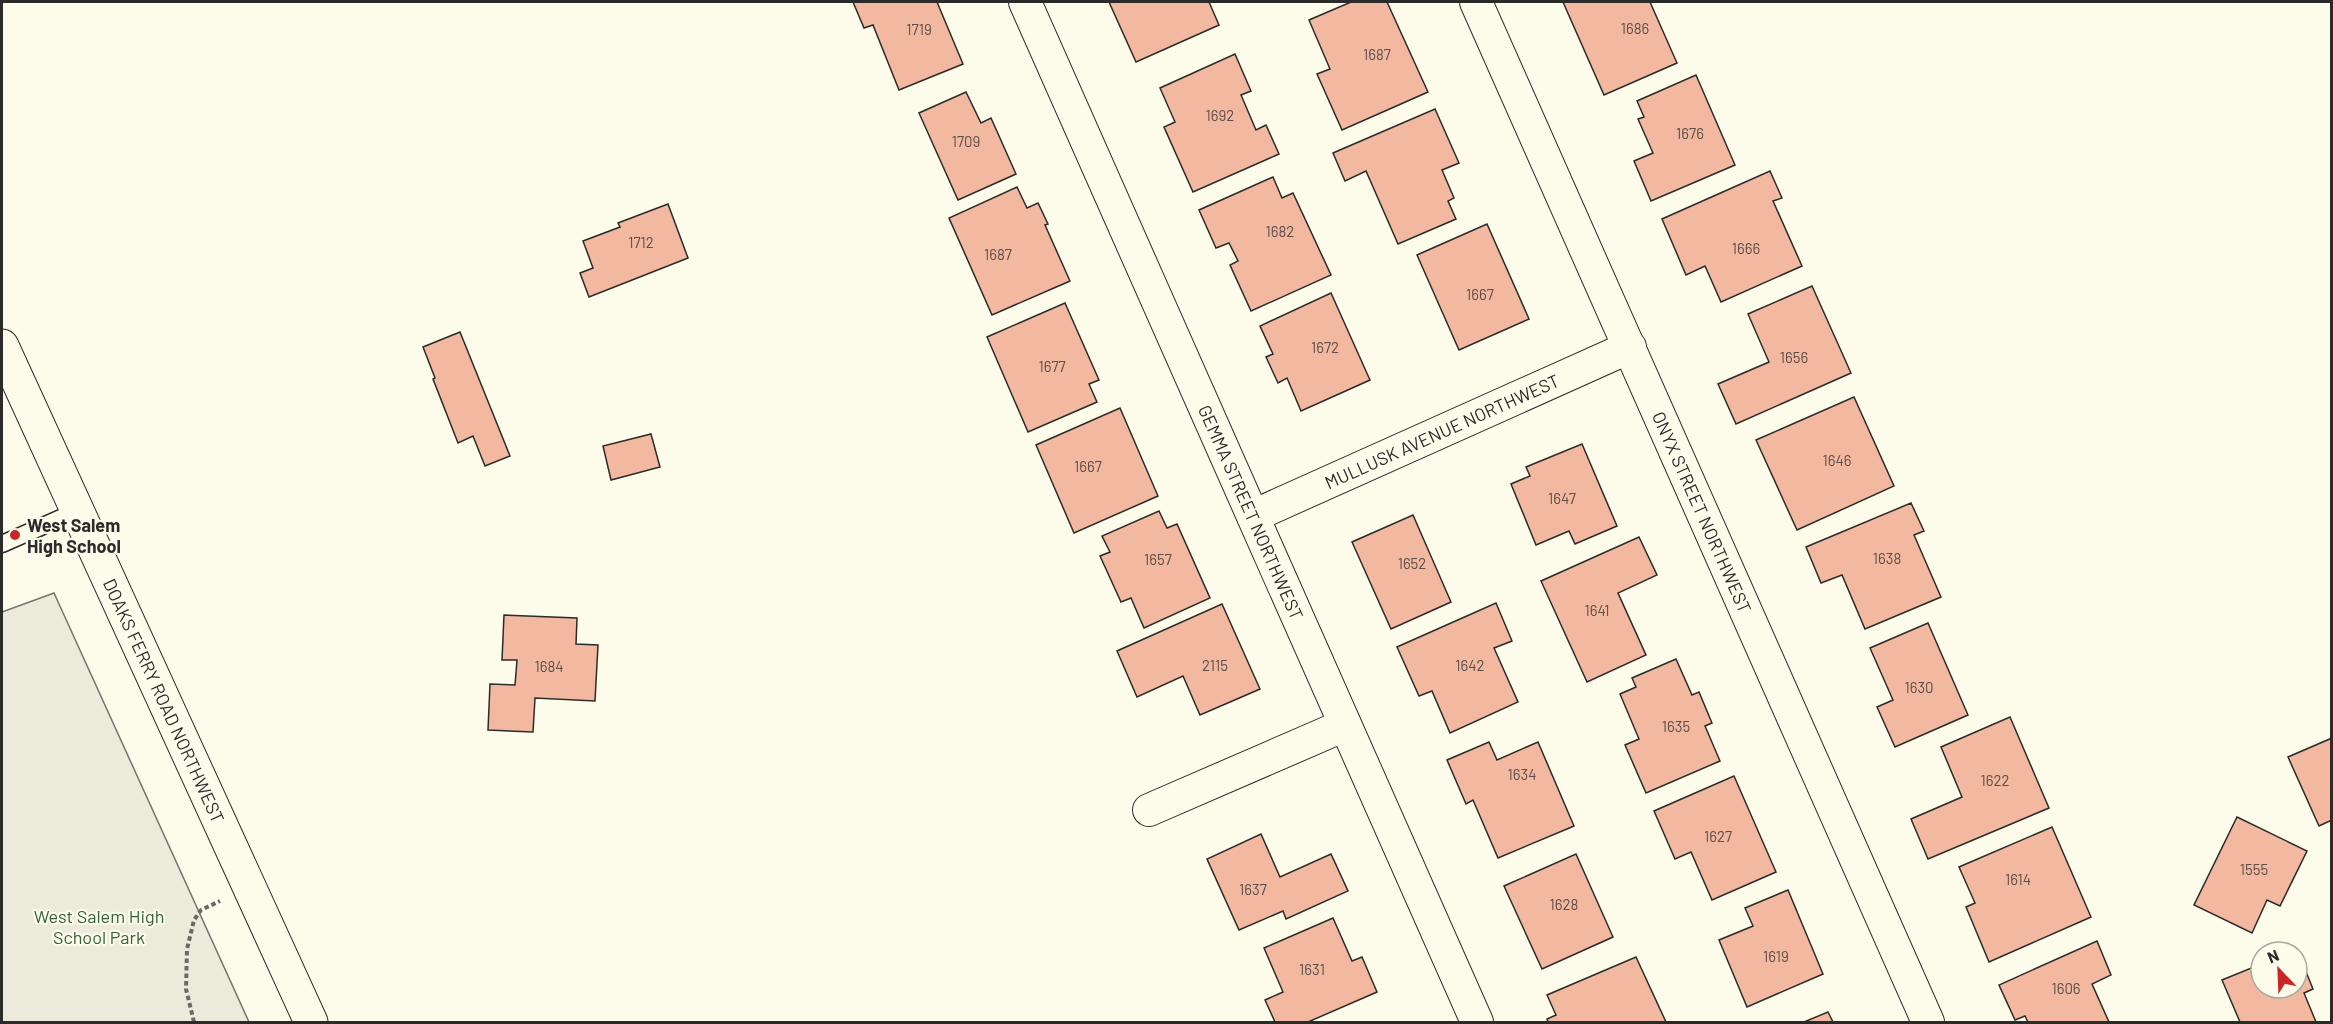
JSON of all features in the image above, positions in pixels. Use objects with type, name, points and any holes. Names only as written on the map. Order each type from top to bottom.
[{"type":"main road","name":"DOAKS FERRY ROAD NORTHWEST","points":[[2,346],[310,1023]]},
{"type":"street","name":"GEMMA STREET NORTHWEST","points":[[1025,2],[1477,1023]]},
{"type":"street","name":"ONYX STREET NORTHWEST","points":[[1476,2],[1928,1023]]},
{"type":"street","name":"MULLUSK AVENUE NORTHWEST","points":[[1253,516],[1629,347]]},
{"type":"street","points":[[1149,810],[1345,725]]},
{"type":"lane","points":[[2,544],[77,511]]},
{"type":"path","points":[[194,1023],[186,989],[187,948],[194,920],[201,910],[249,887]]},
{"type":"green space","name":"West Salem High School Park","points":[[54,593],[249,1022],[2,1022],[2,612]]},
{"type":"building","points":[[853,2],[937,2],[963,64],[899,90],[873,25],[864,28]]},
{"type":"building","points":[[1109,2],[1209,2],[1219,25],[1136,62]]},
{"type":"building","points":[[1351,2],[1387,2],[1428,92],[1342,130],[1317,74],[1330,69],[1309,20]]},
{"type":"building","points":[[1563,2],[1650,2],[1677,63],[1604,95]]},
{"type":"building","points":[[1235,54],[1251,91],[1241,95],[1256,130],[1266,125],[1279,154],[1193,192],[1164,127],[1175,122],[1160,88]]},
{"type":"building","points":[[1696,75],[1735,165],[1651,201],[1634,161],[1653,153],[1638,119],[1644,117],[1637,101]]},
{"type":"building","points":[[966,92],[981,123],[991,118],[1016,174],[958,200],[919,113]]},
{"type":"building","points":[[1435,109],[1459,163],[1442,170],[1454,198],[1448,201],[1456,219],[1398,244],[1366,171],[1345,181],[1333,153]]},
{"type":"building","points":[[1770,171],[1782,198],[1773,201],[1802,266],[1721,302],[1705,266],[1686,275],[1662,219]]},
{"type":"building","points":[[1273,177],[1282,198],[1293,193],[1331,275],[1251,311],[1230,265],[1238,261],[1229,243],[1216,248],[1199,210]]},
{"type":"building","points":[[1017,187],[1027,208],[1038,203],[1048,224],[1045,225],[1070,281],[992,315],[949,218]]},
{"type":"building","points":[[668,204],[688,258],[589,297],[580,273],[593,268],[583,241],[620,227],[618,223]]},
{"type":"building","points":[[1487,224],[1529,319],[1459,350],[1417,255]]},
{"type":"building","points":[[1812,286],[1851,373],[1736,424],[1718,384],[1769,362],[1748,314]]},
{"type":"building","points":[[1331,293],[1370,380],[1301,411],[1287,378],[1278,383],[1266,357],[1273,354],[1260,326]]},
{"type":"building","points":[[1065,303],[1099,380],[1089,384],[1097,402],[1028,432],[987,337]]},
{"type":"building","points":[[460,332],[510,456],[485,466],[473,436],[458,443],[423,347]]},
{"type":"building","points":[[1854,397],[1894,486],[1797,530],[1756,440]]},
{"type":"building","points":[[1120,408],[1158,496],[1074,533],[1036,445]]},
{"type":"building","points":[[651,434],[660,467],[611,480],[603,446]]},
{"type":"building","points":[[1582,444],[1617,526],[1575,544],[1569,531],[1536,545],[1511,484],[1530,476],[1526,467]]},
{"type":"building","points":[[1911,503],[1924,531],[1914,535],[1941,597],[1865,629],[1842,575],[1821,583],[1806,547]]},
{"type":"building","points":[[1159,511],[1167,528],[1177,524],[1210,598],[1144,628],[1131,598],[1121,602],[1100,556],[1110,552],[1102,536]]},
{"type":"building","points":[[1413,515],[1451,602],[1391,629],[1352,542]]},
{"type":"building","points":[[1639,537],[1657,575],[1618,593],[1646,655],[1587,682],[1541,581]]},
{"type":"building","points":[[1496,603],[1512,641],[1494,648],[1518,702],[1450,733],[1432,691],[1419,696],[1397,647]]},
{"type":"building","points":[[1222,604],[1260,689],[1200,715],[1183,676],[1137,697],[1117,651]]},
{"type":"building","points":[[504,615],[577,618],[576,644],[598,645],[595,701],[535,698],[533,732],[488,730],[490,684],[515,685],[517,660],[502,660]]},
{"type":"building","points":[[1928,623],[1968,715],[1895,747],[1877,707],[1893,700],[1870,648]]},
{"type":"building","points":[[1676,659],[1692,695],[1699,692],[1712,723],[1705,726],[1720,761],[1646,793],[1625,745],[1639,739],[1620,694],[1636,687],[1632,678]]},
{"type":"building","points":[[2010,717],[2049,808],[1928,859],[1911,819],[1962,797],[1941,747]]},
{"type":"building","points":[[2332,738],[2332,820],[2319,826],[2288,757]]},
{"type":"building","points":[[1489,742],[1497,760],[1538,742],[1574,826],[1498,858],[1473,800],[1466,804],[1447,760]]},
{"type":"building","points":[[1734,776],[1776,872],[1712,900],[1691,852],[1675,859],[1654,811]]},
{"type":"building","points":[[2237,817],[2307,851],[2280,906],[2267,900],[2252,933],[2194,905]]},
{"type":"building","points":[[2052,827],[2091,917],[1989,962],[1966,907],[1975,903],[1959,867]]},
{"type":"building","points":[[1261,834],[1280,877],[1331,854],[1348,891],[1286,919],[1283,911],[1239,930],[1207,859]]},
{"type":"building","points":[[1576,854],[1613,937],[1542,969],[1504,886]]},
{"type":"building","points":[[1788,890],[1823,974],[1747,1007],[1719,940],[1753,926],[1745,908]]},
{"type":"building","points":[[1333,918],[1352,961],[1362,957],[1377,992],[1308,1022],[1275,1022],[1265,1000],[1283,992],[1264,948]]},
{"type":"building","points":[[2097,941],[2111,975],[2092,984],[2109,1022],[2028,1022],[2025,1016],[2015,1020],[1999,985]]},
{"type":"building","points":[[1636,957],[1666,1022],[1548,1022],[1547,1019],[1556,1015],[1547,995]]},
{"type":"building","points":[[2249,969],[2249,1000],[2307,1000],[2316,1022],[2240,1022],[2222,980]]},
{"type":"building","points":[[2309,979],[2313,989],[2309,991]]},
{"type":"building","points":[[1828,1012],[1833,1022],[1804,1022]]},
{"type":"place","name":"West Salem High School","points":[[15,535]]}]
